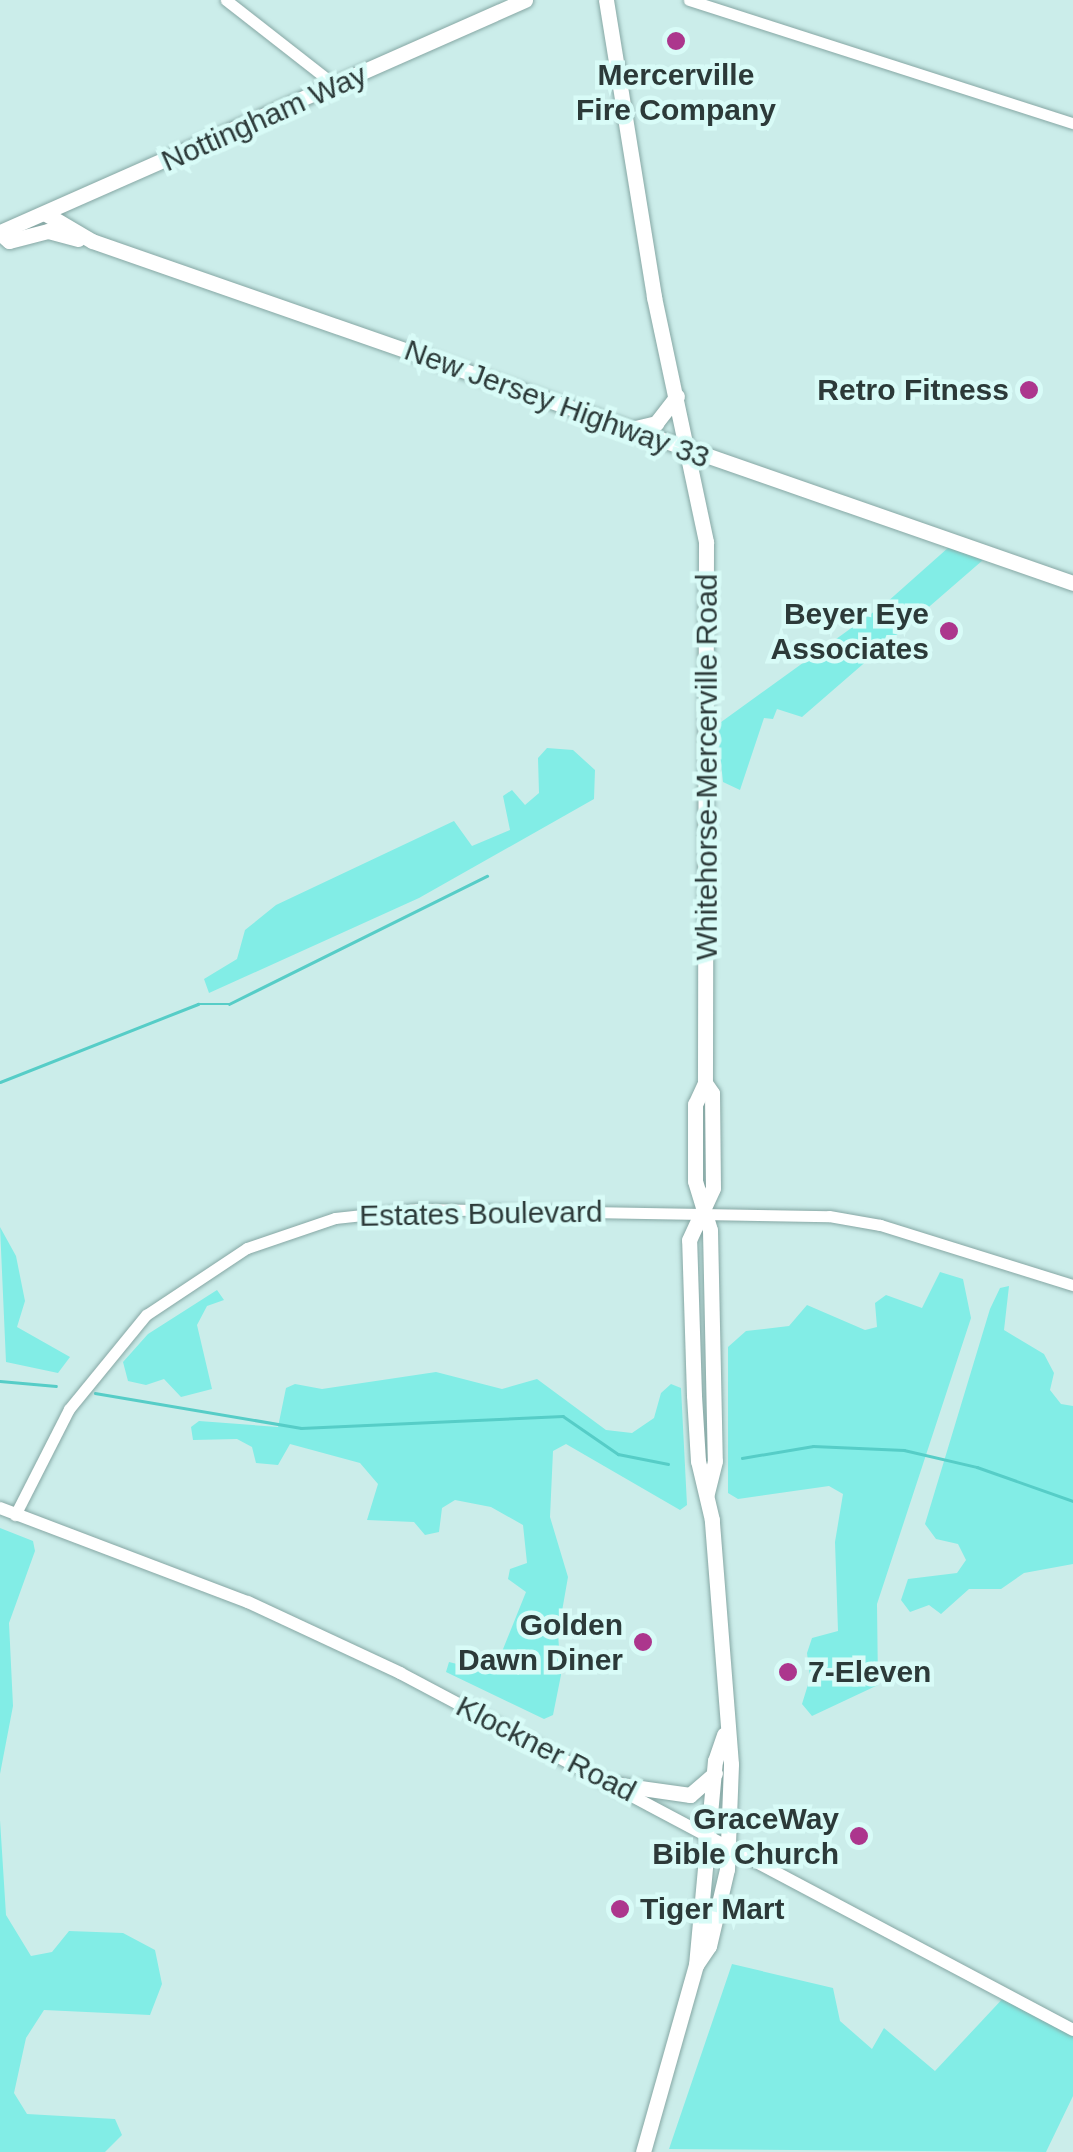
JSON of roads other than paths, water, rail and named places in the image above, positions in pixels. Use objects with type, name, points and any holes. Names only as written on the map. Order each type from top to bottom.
[{"type":"main road","name":"Nottingham Way","points":[[0,232],[525,0]]},
{"type":"main road","name":"Whitehorse-Mercerville Road","points":[[606,0],[654,297],[690,451],[708,575],[705,1083],[712,1093],[713,1188],[700,1211],[710,1230],[715,1462],[708,1494],[724,1735],[731,1764],[729,1844],[715,1924],[696,1966],[643,2152]]},
{"type":"main road","name":"New Jersey Highway 33","points":[[46,214],[92,241],[1073,583]]},
{"type":"main road","points":[[0,232],[9,241],[48,232],[92,241]]},
{"type":"main road","points":[[629,429],[656,423],[677,396]]},
{"type":"main road","name":"Klockner Road","points":[[0,1508],[248,1602],[729,1844],[1073,2030]]},
{"type":"main road","name":"Whitehorse-Mercerville Road","points":[[696,1966],[712,1836],[715,1767],[724,1735]]},
{"type":"main road","points":[[613,1784],[690,1795],[715,1767]]},
{"type":"street","points":[[226,0],[336,86]]},
{"type":"street","points":[[689,0],[1073,123]]},
{"type":"street","name":"Estates Boulevard","points":[[15,1514],[54,1434],[106,1356],[173,1292],[247,1248],[307,1225],[392,1210],[700,1211],[855,1219],[1073,1285]]},
{"type":"waterway","points":[[0,1082],[198,1004],[229,1004],[487,876]]},
{"type":"waterway","points":[[0,1381],[56,1386]]},
{"type":"waterway","points":[[95,1393],[301,1428],[563,1416],[618,1454],[668,1464]]},
{"type":"waterway","points":[[742,1458],[813,1446],[904,1450],[977,1467],[1073,1501]]},
{"type":"place","name":"Mercerville Fire Company","points":[[676,41]]},
{"type":"place","name":"Retro Fitness","points":[[1029,390]]},
{"type":"place","name":"Beyer Eye Associates","points":[[949,631]]},
{"type":"place","name":"Golden Dawn Diner","points":[[643,1642]]},
{"type":"place","name":"7-Eleven","points":[[788,1672]]},
{"type":"place","name":"GraceWay Bible Church","points":[[859,1836]]},
{"type":"place","name":"Tiger Mart","points":[[620,1909]]}]
